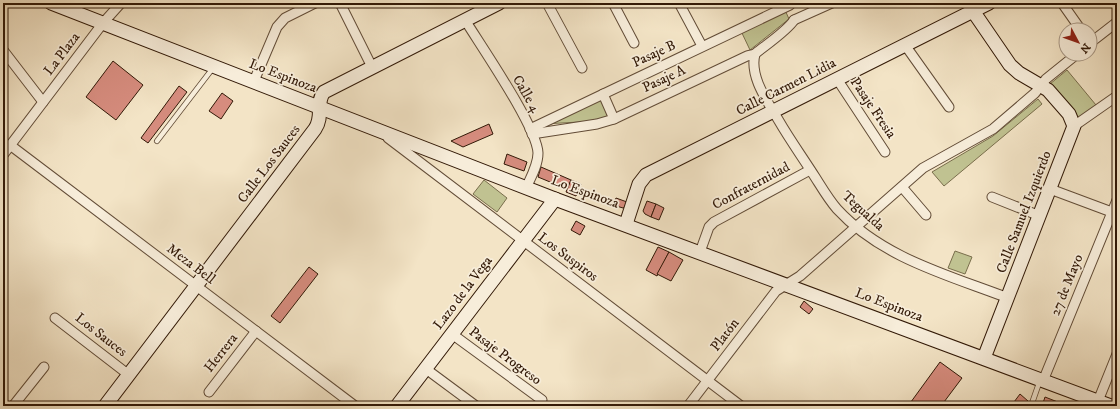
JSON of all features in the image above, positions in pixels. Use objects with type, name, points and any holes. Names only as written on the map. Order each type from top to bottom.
[{"type":"street","name":"Lo Espinoza","points":[[51,3],[526,188],[1111,406]]},
{"type":"street","name":"La Plaza","points":[[3,155],[103,23],[121,3]]},
{"type":"street","points":[[254,81],[277,27],[285,18],[314,3]]},
{"type":"street","points":[[340,3],[372,67]]},
{"type":"street","name":"Calle Los Sauces","points":[[105,406],[316,129],[320,120],[320,97],[326,90],[499,3]]},
{"type":"street","points":[[547,3],[582,68]]},
{"type":"street","points":[[613,3],[634,43]]},
{"type":"street","points":[[679,3],[702,46]]},
{"type":"street","points":[[789,4],[795,16],[794,20],[804,17],[832,3]]},
{"type":"street","points":[[1062,3],[1075,22]]},
{"type":"street","name":"Pasaje B","points":[[531,131],[603,94],[789,4]]},
{"type":"street","points":[[980,6],[1010,65],[1019,73],[1041,85],[1052,94],[1065,109],[1074,126],[1117,96]]},
{"type":"street","name":"Calle Carmen Lidia","points":[[626,224],[640,184],[646,175],[906,45],[980,6]]},
{"type":"street","name":"Calle 4","points":[[465,20],[531,131],[538,155],[526,188]]},
{"type":"street","name":"Pasaje A","points":[[531,131],[597,124],[614,119],[747,56],[755,54],[760,48],[790,25],[794,20]]},
{"type":"street","points":[[1098,37],[1117,22]]},
{"type":"street","points":[[906,45],[949,107]]},
{"type":"street","name":"La Plaza","points":[[3,50],[43,102]]},
{"type":"street","name":"Tegualda","points":[[755,54],[753,63],[755,74],[773,111],[834,206],[871,239],[898,255],[1008,298]]},
{"type":"street","name":"Platón","points":[[688,406],[776,291],[800,276],[928,165],[993,129],[1068,62]]},
{"type":"street","name":"Pasaje Fresia","points":[[837,79],[885,152]]},
{"type":"street","points":[[603,94],[614,119]]},
{"type":"street","name":"Calle Samuel Izquierdo","points":[[984,358],[1074,126]]},
{"type":"street","name":"Los Suspiros","points":[[378,130],[741,406]]},
{"type":"street","name":"Meza Bell","points":[[10,145],[355,406]]},
{"type":"street","name":"Confraternidad","points":[[700,252],[709,227],[714,222],[810,170]]},
{"type":"street","points":[[902,187],[926,215]]},
{"type":"street","points":[[1050,189],[1114,213]]},
{"type":"street","points":[[992,197],[1040,216]]},
{"type":"street","name":"Lazo de la Vega","points":[[397,406],[555,199]]},
{"type":"street","name":"27 de Mayo","points":[[1041,379],[1114,213],[1117,200]]},
{"type":"street","name":"Los Sauces","points":[[55,318],[129,375]]},
{"type":"street","name":"Herrera","points":[[209,392],[256,331]]},
{"type":"street","name":"Pasaje Progreso","points":[[452,334],[542,400]]},
{"type":"street","points":[[1098,401],[1117,354]]},
{"type":"street","points":[[13,406],[44,367]]},
{"type":"street","points":[[426,368],[476,406]]},
{"type":"lane","points":[[157,141],[214,66]]},
{"type":"lane","points":[[1031,406],[1041,379]]},
{"type":"green space","points":[[785,10],[789,19],[750,50],[741,31]]},
{"type":"green space","points":[[1067,70],[1096,105],[1078,119],[1050,84]]},
{"type":"green space","points":[[601,97],[609,116],[598,121],[543,124]]},
{"type":"green space","points":[[1038,99],[1042,104],[944,186],[932,172],[993,136]]},
{"type":"green space","points":[[484,180],[507,198],[497,212],[473,194]]},
{"type":"green space","points":[[955,251],[972,257],[965,274],[948,268]]},
{"type":"building","points":[[113,61],[143,85],[116,120],[86,97]]},
{"type":"building","points":[[179,86],[187,92],[148,143],[141,138]]},
{"type":"building","points":[[222,93],[233,101],[221,119],[209,111]]},
{"type":"building","points":[[489,124],[493,134],[463,147],[451,141]]},
{"type":"building","points":[[507,154],[527,162],[524,171],[504,164]]},
{"type":"building","points":[[541,167],[571,180],[567,189],[538,177]]},
{"type":"building","points":[[571,180],[581,184],[576,196],[566,192]]},
{"type":"building","points":[[616,198],[627,202],[625,207],[623,208],[613,205]]},
{"type":"building","points":[[647,201],[656,204],[651,217],[643,211]]},
{"type":"building","points":[[656,204],[664,208],[659,220],[651,217]]},
{"type":"building","points":[[576,221],[585,226],[580,235],[571,230]]},
{"type":"building","points":[[658,247],[669,252],[657,276],[646,270]]},
{"type":"building","points":[[669,252],[683,260],[671,281],[657,274]]},
{"type":"building","points":[[309,267],[318,274],[280,323],[271,316]]},
{"type":"building","points":[[804,301],[813,309],[809,314],[800,307]]},
{"type":"building","points":[[940,362],[962,378],[941,406],[908,406]]},
{"type":"building","points":[[1020,394],[1028,401],[1024,406],[1011,406]]},
{"type":"building","points":[[1045,397],[1068,406],[1042,406]]}]
